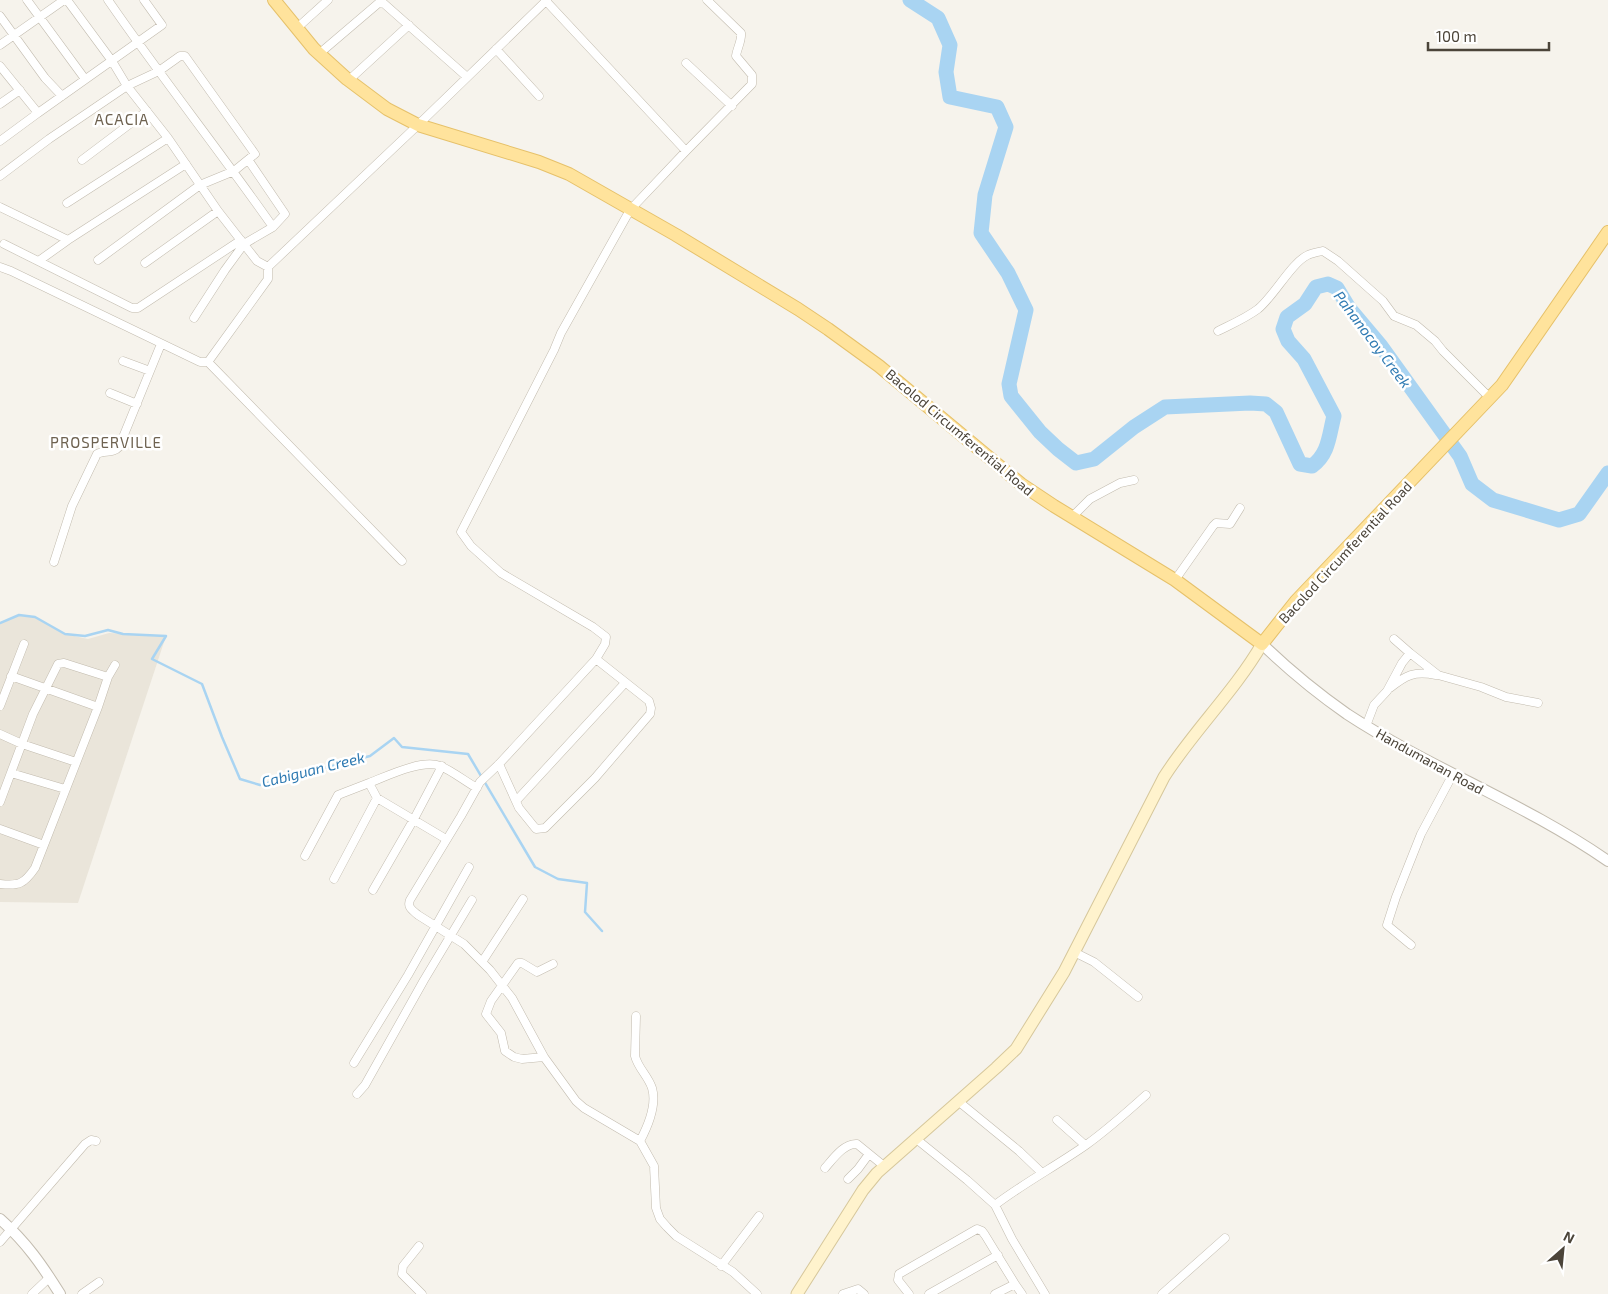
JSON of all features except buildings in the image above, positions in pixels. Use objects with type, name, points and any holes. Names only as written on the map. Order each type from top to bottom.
[{"type":"main road","name":"Bacolod Circumferential Road","points":[[274,0],[320,54],[386,109],[418,125],[540,162],[569,174],[676,235],[828,328],[879,366],[1021,484],[1072,518],[1175,580],[1262,644],[1296,601],[1459,431],[1512,372],[1608,232]]},
{"type":"main road","points":[[797,1294],[863,1190],[884,1166],[1009,1056],[1021,1041],[1052,992],[1074,952],[1164,777],[1182,750],[1233,687],[1262,644]]},
{"type":"street","points":[[27,0],[85,79]]},
{"type":"street","points":[[0,45],[66,0],[112,60],[127,86],[168,138],[218,211],[257,261],[268,267]]},
{"type":"street","points":[[108,0],[273,227]]},
{"type":"street","points":[[0,142],[162,25],[144,0]]},
{"type":"street","points":[[296,28],[328,0]]},
{"type":"street","points":[[706,0],[741,33],[742,37],[736,56],[752,75],[752,84],[630,210],[561,333],[550,359],[461,532],[470,546],[502,573],[604,634],[606,640],[596,659],[478,785],[409,903],[411,910],[464,944],[482,962],[512,998],[544,1057],[576,1101],[584,1108],[640,1141],[654,1166],[656,1208],[660,1219],[676,1236],[733,1272],[757,1294]]},
{"type":"street","points":[[320,54],[381,1],[467,77]]},
{"type":"street","points":[[208,362],[268,278],[268,267],[546,1],[686,151]]},
{"type":"street","points":[[0,16],[45,78],[62,96]]},
{"type":"street","points":[[349,80],[408,25]]},
{"type":"street","points":[[496,49],[538,96]]},
{"type":"street","points":[[0,176],[127,86],[159,72],[180,56],[185,56],[255,152],[254,156],[234,171],[200,185],[98,260]]},
{"type":"street","points":[[686,63],[732,106]]},
{"type":"street","points":[[0,66],[38,113]]},
{"type":"street","points":[[0,104],[20,90]]},
{"type":"street","points":[[82,160],[147,111]]},
{"type":"street","points":[[68,202],[168,138]]},
{"type":"street","points":[[4,244],[40,260],[132,308],[138,308],[215,257],[273,227],[284,216],[284,211],[248,161]]},
{"type":"street","points":[[40,260],[186,164]]},
{"type":"street","points":[[0,207],[68,240]]},
{"type":"street","points":[[146,263],[218,211]]},
{"type":"street","points":[[194,318],[242,242]]},
{"type":"street","points":[[1218,331],[1245,318],[1258,309],[1268,300],[1293,268],[1307,255],[1323,251],[1338,261],[1383,301],[1394,316],[1416,325],[1435,341],[1490,398]]},
{"type":"street","points":[[215,257],[224,270]]},
{"type":"street","points":[[0,267],[200,362],[208,362],[402,561]]},
{"type":"street","points":[[54,562],[72,506],[97,454],[102,451],[114,451],[119,447],[161,344]]},
{"type":"street","points":[[123,361],[150,371]]},
{"type":"street","points":[[110,393],[137,404]]},
{"type":"street","points":[[1072,518],[1090,499],[1120,484],[1134,480]]},
{"type":"street","points":[[1175,580],[1213,526],[1216,523],[1230,524],[1240,508]]},
{"type":"street","points":[[1394,639],[1438,675]]},
{"type":"street","points":[[0,706],[24,644]]},
{"type":"street","name":"Handumanan Road","points":[[1262,644],[1304,682],[1366,726],[1562,832],[1608,861]]},
{"type":"street","points":[[1387,691],[1410,652]]},
{"type":"street","points":[[499,764],[519,808],[536,829],[545,828],[595,778],[650,714],[651,708],[649,702],[596,659]]},
{"type":"street","points":[[0,802],[33,714],[56,667],[61,663],[108,677]]},
{"type":"street","points":[[0,884],[17,885],[27,878],[35,868],[108,677],[115,665]]},
{"type":"street","points":[[1366,726],[1374,705],[1387,691],[1404,676],[1417,673],[1438,675],[1481,687],[1506,698],[1538,703]]},
{"type":"street","points":[[11,676],[98,707]]},
{"type":"street","points":[[516,802],[624,683]]},
{"type":"street","points":[[0,734],[22,744],[76,762]]},
{"type":"street","points":[[305,856],[338,795],[431,763],[442,766],[478,785]]},
{"type":"street","points":[[373,890],[414,820],[442,766]]},
{"type":"street","points":[[11,773],[64,789]]},
{"type":"street","points":[[1411,945],[1387,925],[1421,834],[1453,774]]},
{"type":"street","points":[[369,783],[377,798],[446,839]]},
{"type":"street","points":[[334,879],[377,798]]},
{"type":"street","points":[[0,829],[44,845]]},
{"type":"street","points":[[354,1063],[408,975],[469,867]]},
{"type":"street","points":[[482,962],[523,899]]},
{"type":"street","points":[[357,1094],[365,1085],[472,900]]},
{"type":"street","points":[[1074,952],[1094,962],[1138,997]]},
{"type":"street","points":[[544,1057],[522,1059],[514,1057],[505,1050],[501,1033],[486,1014],[491,1001],[520,962],[537,972],[553,964]]},
{"type":"street","points":[[636,1016],[636,1062],[652,1087],[653,1104],[647,1128],[640,1141]]},
{"type":"street","points":[[995,1205],[1085,1145],[1120,1119],[1146,1095]]},
{"type":"street","points":[[958,1101],[1042,1172]]},
{"type":"street","points":[[1056,1120],[1085,1145]]},
{"type":"street","points":[[915,1138],[995,1205],[1012,1239],[1045,1294]]},
{"type":"street","points":[[0,1242],[85,1144],[91,1140],[96,1141]]},
{"type":"street","points":[[825,1168],[836,1155],[852,1143],[857,1144],[884,1166]]},
{"type":"street","points":[[848,1179],[858,1170],[869,1154]]},
{"type":"street","points":[[721,1266],[759,1216]]},
{"type":"street","points":[[0,1219],[25,1243],[40,1261],[60,1294]]},
{"type":"street","points":[[909,1294],[898,1280],[899,1274],[977,1229],[985,1235],[1022,1294]]},
{"type":"street","points":[[1162,1294],[1225,1238]]},
{"type":"street","points":[[420,1246],[401,1270],[402,1274],[422,1294]]},
{"type":"street","points":[[929,1294],[998,1255]]},
{"type":"street","points":[[32,1294],[50,1277]]},
{"type":"street","points":[[82,1294],[99,1282]]},
{"type":"street","points":[[995,1294],[1015,1284]]},
{"type":"street","points":[[843,1294],[858,1289],[864,1294]]},
{"type":"shaded area","points":[[19,615],[35,617],[65,634],[88,639],[109,633],[166,636],[78,903],[0,902],[0,624]]},
{"type":"waterway","name":"Pahanocoy Creek","points":[[910,0],[938,18],[950,45],[946,72],[950,97],[997,107],[1006,127],[985,195],[981,233],[1008,273],[1026,310],[1009,384],[1011,396],[1040,432],[1076,463],[1094,459],[1134,427],[1165,407],[1250,403],[1266,404],[1276,412],[1300,464],[1312,466],[1318,461],[1325,450],[1334,416],[1304,359],[1288,341],[1283,329],[1287,317],[1305,304],[1316,287],[1328,284],[1337,288],[1349,308],[1381,346],[1460,456],[1472,484],[1493,500],[1559,520],[1579,514],[1608,473]]},
{"type":"waterway","name":"Cabiguan Creek","points":[[0,623],[19,615],[35,617],[65,634],[85,636],[108,630],[123,634],[166,636],[152,659],[202,684],[240,779],[260,785],[370,756],[394,738],[402,747],[468,754],[535,867],[558,879],[587,883],[585,912],[602,931]]},
{"type":"district","name":"ACACIA","points":[[122,119]]},
{"type":"district","name":"PROSPERVILLE","points":[[106,442]]}]
